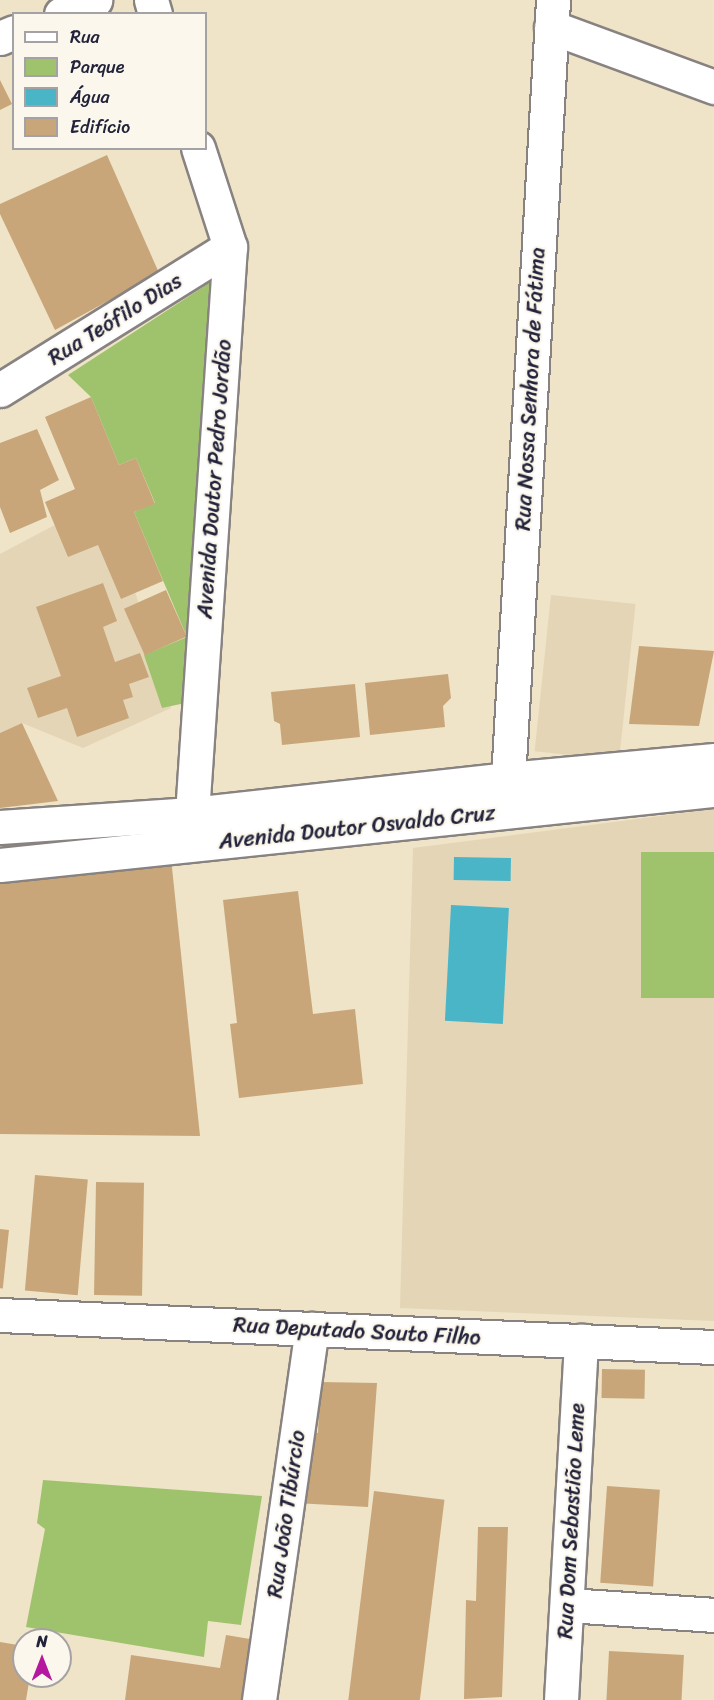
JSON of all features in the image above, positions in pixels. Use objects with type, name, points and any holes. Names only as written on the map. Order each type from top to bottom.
[{"type":"street","points":[[66,12],[95,0]]},
{"type":"street","points":[[552,13],[714,87]]},
{"type":"street","name":"Rua Nossa Senhora de Fátima","points":[[508,779],[552,13]]},
{"type":"street","name":"Avenida Doutor Pedro Jordão","points":[[192,814],[230,247],[199,150]]},
{"type":"street","name":"Rua Teófilo Dias","points":[[0,390],[230,247]]},
{"type":"street","name":"Avenida Doutor Osvaldo Cruz","points":[[0,827],[192,814],[508,779],[714,760]]},
{"type":"street","name":"Avenida Doutor Osvaldo Cruz","points":[[0,865],[714,790]]},
{"type":"street","name":"Rua Deputado Souto Filho","points":[[0,1315],[714,1347]]},
{"type":"street","name":"Rua João Tibúrcio","points":[[259,1700],[312,1329]]},
{"type":"street","name":"Rua Dom Sebastião Leme","points":[[561,1700],[581,1341]]},
{"type":"street","points":[[568,1605],[714,1615]]},
{"type":"shaded area","points":[[106,498],[171,708],[83,748],[22,723],[0,733],[0,554]]},
{"type":"shaded area","points":[[551,595],[636,604],[619,760],[535,751]]},
{"type":"shaded area","points":[[714,809],[714,1321],[400,1308],[413,848]]},
{"type":"green space","points":[[220,276],[190,702],[162,708],[144,655],[187,637],[134,512],[155,503],[136,458],[119,465],[91,397],[68,375]]},
{"type":"green space","points":[[641,852],[714,852],[714,998],[641,998]]},
{"type":"green space","points":[[43,1480],[262,1496],[241,1625],[208,1621],[204,1657],[72,1635],[72,1628],[26,1627],[45,1529],[37,1523]]},
{"type":"water","points":[[454,857],[511,858],[511,881],[454,880]]},
{"type":"water","points":[[451,905],[509,908],[503,1024],[445,1021]]},
{"type":"building","points":[[0,80],[12,104],[0,110]]},
{"type":"building","points":[[107,155],[159,273],[55,330],[0,214],[0,204]]},
{"type":"building","points":[[91,397],[119,465],[136,458],[155,504],[134,512],[163,581],[121,599],[98,545],[68,557],[45,502],[75,489],[45,417]]},
{"type":"building","points":[[37,429],[59,480],[40,490],[47,517],[10,533],[0,507],[0,443]]},
{"type":"building","points":[[103,583],[117,621],[103,627],[115,662],[140,653],[149,677],[129,684],[133,697],[123,700],[129,718],[77,737],[67,708],[38,718],[27,688],[61,676],[36,607]]},
{"type":"building","points":[[166,590],[187,637],[145,655],[124,609]]},
{"type":"building","points":[[639,646],[714,651],[699,726],[629,724]]},
{"type":"building","points":[[448,674],[451,698],[443,706],[445,727],[370,735],[365,683]]},
{"type":"building","points":[[355,684],[360,737],[282,745],[280,724],[274,721],[271,692]]},
{"type":"building","points":[[22,723],[58,801],[0,808],[0,733]]},
{"type":"building","points":[[171,858],[200,1136],[0,1134],[0,875]]},
{"type":"building","points":[[298,891],[313,1014],[355,1009],[363,1084],[239,1098],[230,1024],[237,1023],[223,900]]},
{"type":"building","points":[[35,1175],[88,1180],[78,1295],[25,1291]]},
{"type":"building","points":[[96,1182],[144,1183],[142,1296],[94,1295]]},
{"type":"building","points":[[0,1229],[9,1230],[3,1289],[0,1288]]},
{"type":"building","points":[[602,1369],[645,1370],[644,1399],[601,1398]]},
{"type":"building","points":[[320,1382],[377,1383],[368,1507],[295,1503],[306,1432],[318,1433]]},
{"type":"building","points":[[607,1486],[660,1490],[653,1586],[600,1583]]},
{"type":"building","points":[[374,1491],[444,1500],[420,1700],[348,1700]]},
{"type":"building","points":[[478,1527],[508,1527],[502,1697],[464,1699],[466,1600],[476,1601]]},
{"type":"building","points":[[226,1635],[256,1640],[248,1700],[125,1700],[131,1655],[220,1668]]},
{"type":"building","points":[[0,1642],[12,1644],[12,1688],[28,1688],[26,1700],[0,1700]]},
{"type":"building","points":[[609,1651],[684,1655],[682,1700],[606,1700]]}]
